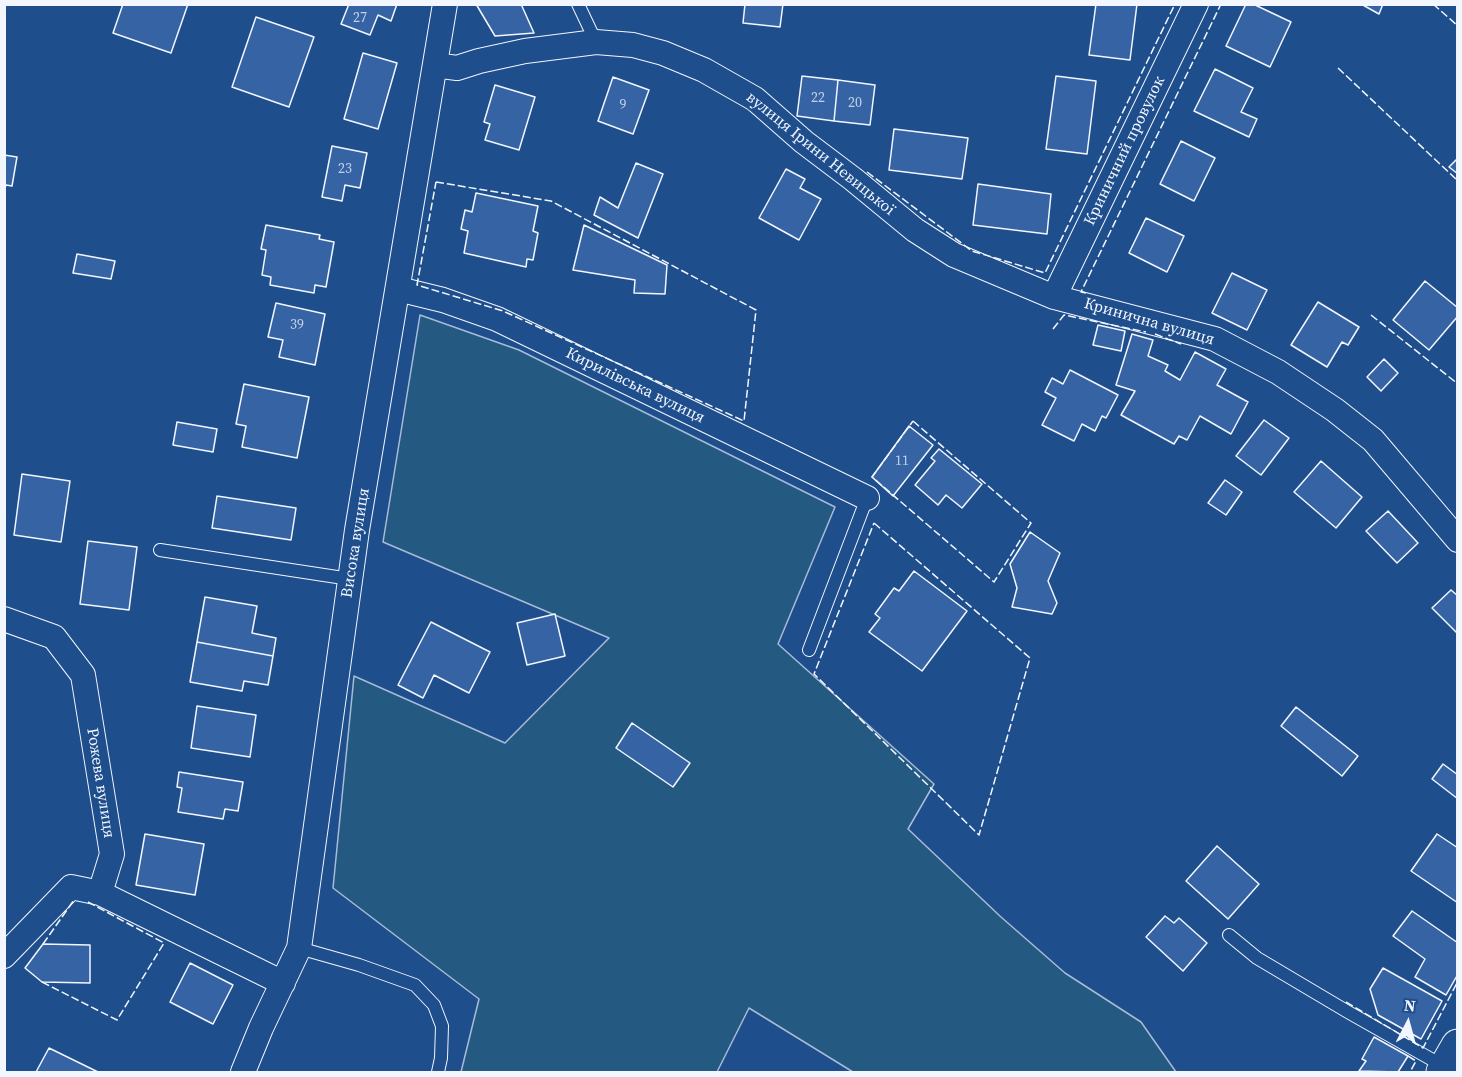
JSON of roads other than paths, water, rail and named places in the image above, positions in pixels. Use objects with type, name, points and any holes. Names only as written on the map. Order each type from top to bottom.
[{"type":"street","name":"Висока вулиця","points":[[243,1072],[299,948],[351,579],[445,4]]},
{"type":"street","name":"Криничний провулок","points":[[1054,297],[1196,4]]},
{"type":"street","name":"вулиця Ірини Невицької","points":[[435,64],[457,68],[525,51],[596,42],[633,45],[663,53],[729,82],[755,99],[804,142],[915,230],[954,255],[1054,297]]},
{"type":"street","name":"Кирилівська вулиця","points":[[398,289],[443,300],[497,319],[867,498]]},
{"type":"street","name":"Кринична вулиця","points":[[1054,297],[1215,339],[1278,372],[1335,410],[1373,440],[1458,540]]},
{"type":"street","name":"Рожева вулиця","points":[[4,619],[54,637],[83,675],[112,854],[100,893]]},
{"type":"street","points":[[8,947],[71,887],[100,893],[283,983]]},
{"type":"lane","points":[[578,4],[596,42]]},
{"type":"lane","points":[[808,650],[867,498]]},
{"type":"lane","points":[[160,550],[351,579]]},
{"type":"lane","points":[[1229,935],[1257,958],[1357,1018],[1449,1062]]},
{"type":"lane","points":[[299,948],[359,965],[416,985],[434,1005],[442,1026],[438,1072]]}]
